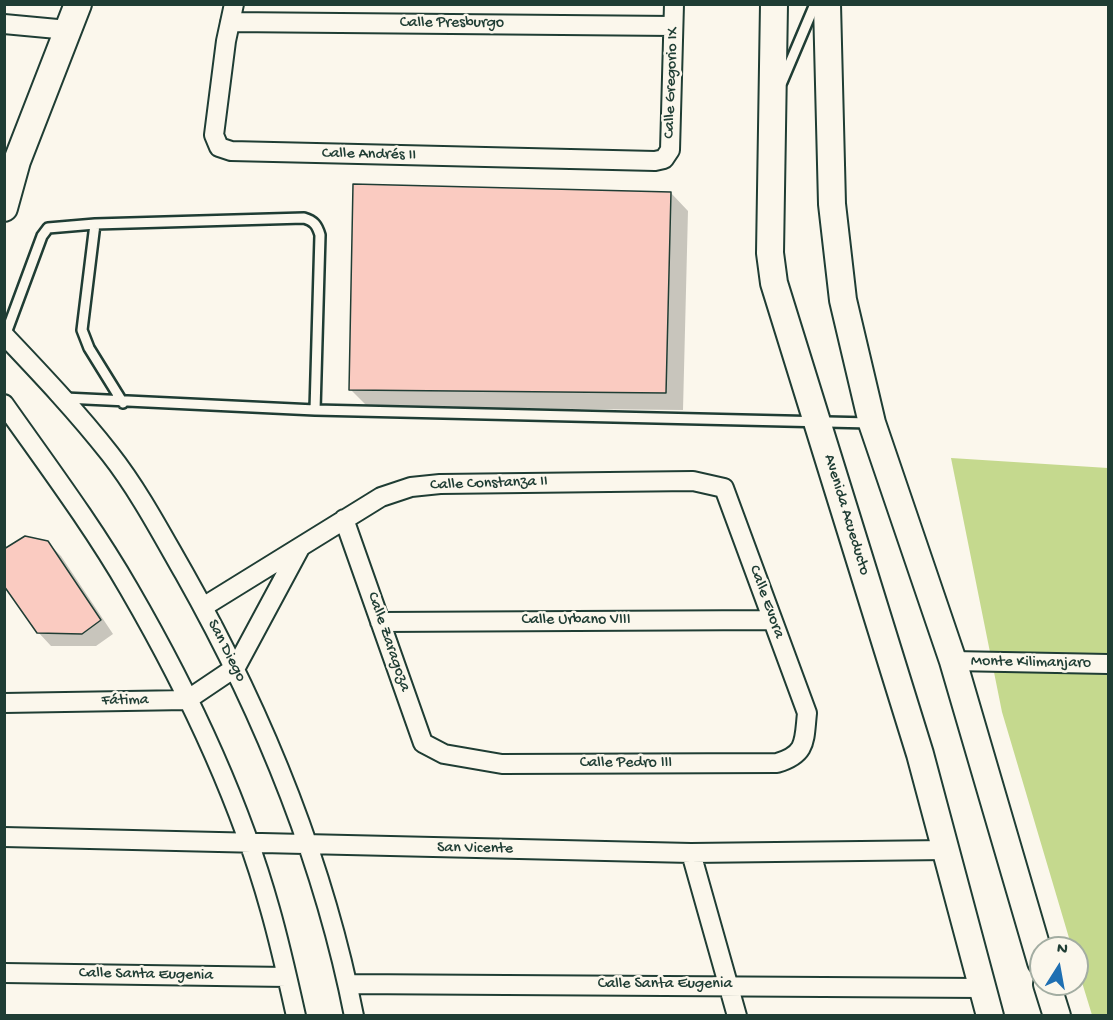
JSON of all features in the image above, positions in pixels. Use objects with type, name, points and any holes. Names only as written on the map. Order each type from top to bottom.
[{"type":"street","points":[[4,208],[11,160],[78,4]]},
{"type":"street","name":"Calle Gregorio IX","points":[[664,159],[670,150],[674,4]]},
{"type":"street","name":"Avenida Acueducto","points":[[774,4],[770,253],[774,283],[920,754],[990,1016]]},
{"type":"street","points":[[827,4],[832,204],[843,300],[872,423],[953,661],[1033,936]]},
{"type":"street","name":"Calle Presburgo","points":[[232,13],[673,26]]},
{"type":"street","name":"Calle Andrés II","points":[[232,13],[214,135],[219,147],[231,151],[655,161],[664,159]]},
{"type":"street","points":[[4,24],[68,30]]},
{"type":"street","name":"San Diego","points":[[5,336],[64,398],[111,455],[144,503],[236,667],[284,776],[308,846],[348,984],[354,1016]]},
{"type":"street","points":[[4,405],[129,589],[187,700],[218,765],[249,845],[270,908],[296,1016]]},
{"type":"street","name":"Calle Constanza II","points":[[203,607],[381,497],[411,488],[440,484],[693,481]]},
{"type":"street","name":"Calle Evora","points":[[693,481],[724,488],[807,713],[804,747]]},
{"type":"street","name":"Calle Zaragoza","points":[[344,519],[423,743],[444,754]]},
{"type":"street","name":"Calle Constanza II","points":[[236,667],[301,546]]},
{"type":"street","name":"Calle Urbano VIII","points":[[381,622],[772,620]]},
{"type":"street","name":"Monte Kilimanjaro","points":[[953,661],[1108,664]]},
{"type":"street","points":[[187,700],[236,667]]},
{"type":"street","name":"Fátima","points":[[4,703],[187,700]]},
{"type":"street","name":"Calle Pedro III","points":[[444,754],[502,764],[777,763],[792,759],[804,747]]},
{"type":"street","name":"San Vicente","points":[[4,837],[249,845],[691,853],[946,850]]},
{"type":"street","points":[[691,853],[737,1016]]},
{"type":"street","name":"Calle Santa Eugenia","points":[[4,973],[287,977]]},
{"type":"street","name":"Calle Santa Eugenia","points":[[348,984],[982,988]]},
{"type":"street","points":[[1051,996],[1057,1016]]},
{"type":"lane","points":[[772,105],[815,4]]},
{"type":"lane","points":[[5,336],[45,231],[54,226],[304,218],[312,220],[320,235],[315,410]]},
{"type":"lane","points":[[95,224],[82,330],[88,348],[123,402]]},
{"type":"lane","points":[[64,398],[315,410],[872,423]]},
{"type":"green space","points":[[951,458],[1108,468],[1108,1015],[1092,1015],[1086,996],[1089,996],[1089,936],[1068,936],[1002,712]]},
{"type":"building","points":[[353,184],[671,192],[666,393],[349,390]]},
{"type":"building","points":[[25,536],[48,541],[101,620],[82,634],[37,633],[4,586],[4,549]]}]
